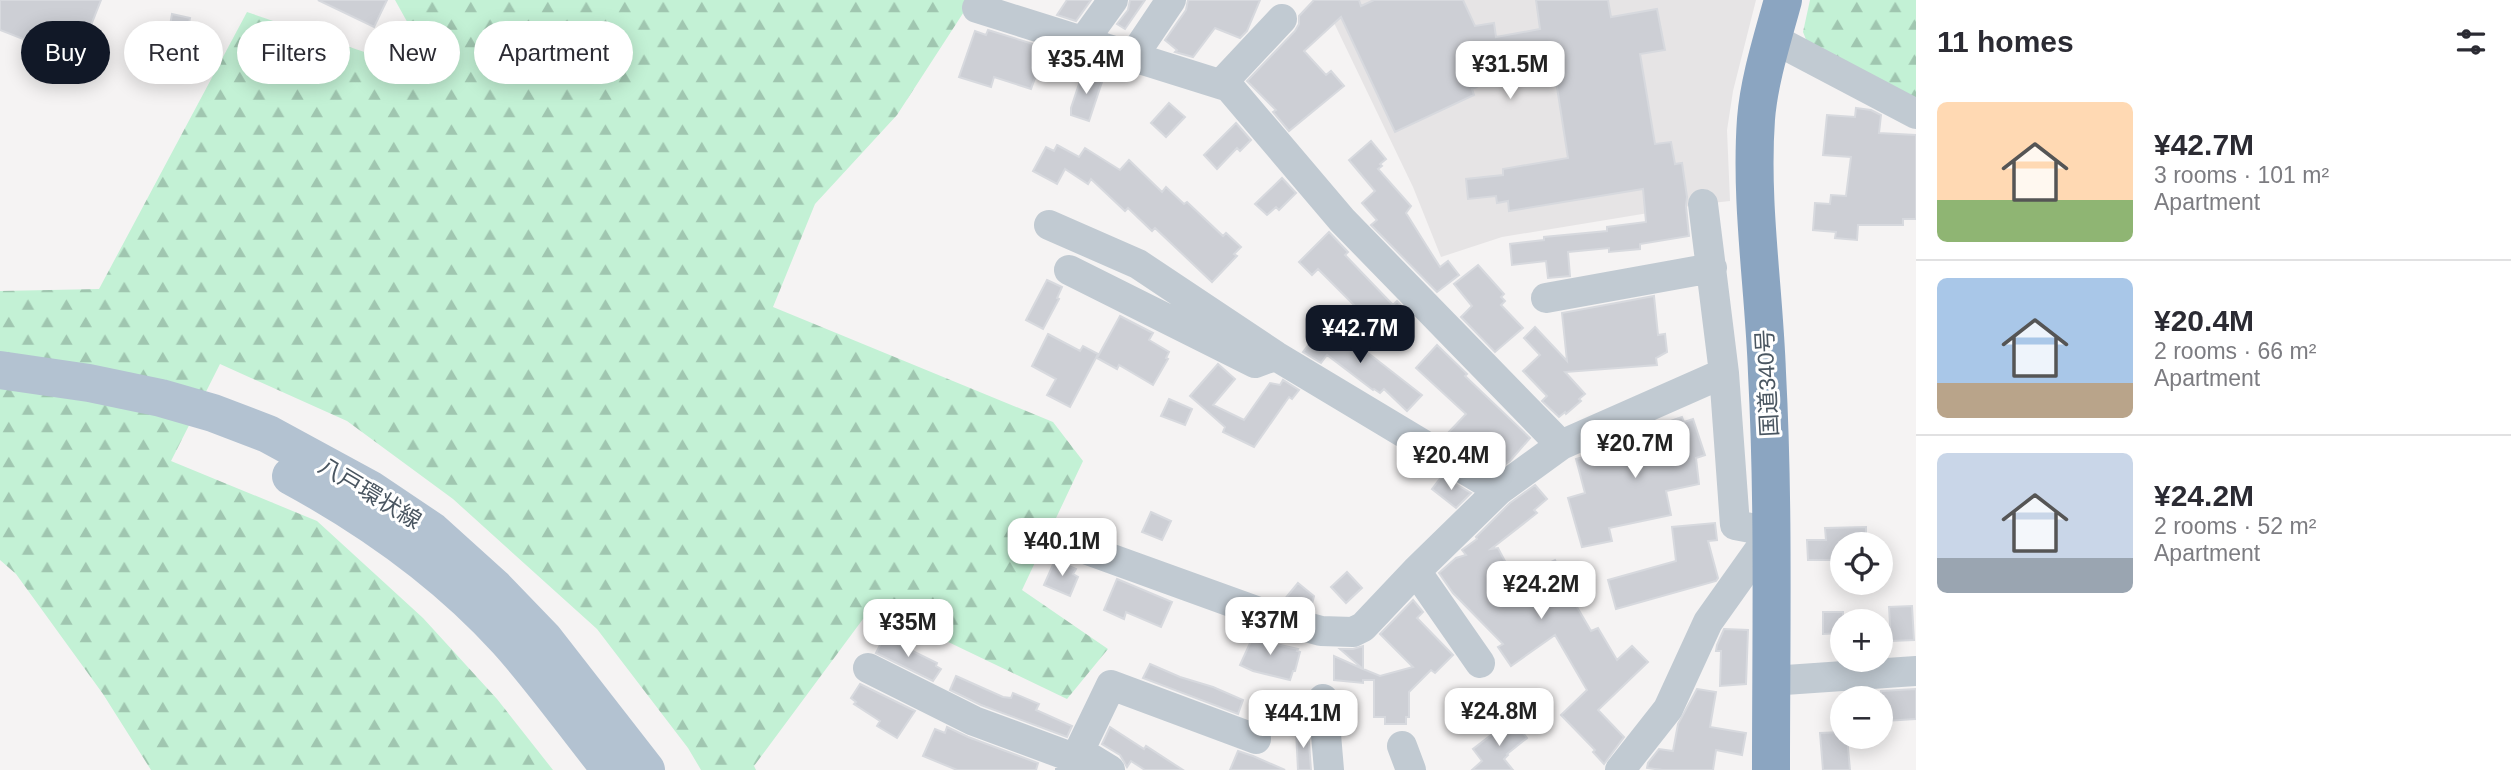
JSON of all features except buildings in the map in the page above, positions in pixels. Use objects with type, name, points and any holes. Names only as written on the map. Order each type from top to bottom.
[{"type":"highway","name":"国道340号","points":[[1771,770],[1772,532],[1767,372],[1756,203],[1756,117],[1772,38],[1783,0]]},
{"type":"main road","name":"八戸環状線","points":[[0,370],[89,383],[161,398],[213,413],[383,532],[445,580],[507,640],[611,770]]},
{"type":"main road","name":"八戸環状線","points":[[0,393],[137,417],[262,446],[371,490],[432,531],[494,587],[544,639],[646,770]]},
{"type":"street","points":[[1082,43],[1113,0]]},
{"type":"street","points":[[1132,58],[1171,0]]},
{"type":"street","points":[[977,8],[1229,87],[1342,220],[1561,445]]},
{"type":"street","points":[[1221,84],[1282,19]]},
{"type":"street","points":[[1772,38],[1916,114]]},
{"type":"street","points":[[1620,770],[1668,709],[1708,622],[1772,532],[1735,525],[1724,373],[1703,204]]},
{"type":"street","points":[[1049,225],[1138,264],[1276,356],[1499,489]]},
{"type":"street","points":[[1546,298],[1712,268]]},
{"type":"street","points":[[1069,270],[1255,363],[1276,356]]},
{"type":"street","points":[[1079,547],[1281,620],[1321,631],[1353,632],[1363,627],[1499,489],[1561,445],[1724,373]]},
{"type":"street","points":[[1416,571],[1480,663]]},
{"type":"street","points":[[868,668],[974,721],[1072,764],[1092,759],[1110,770]]},
{"type":"street","points":[[1771,681],[1916,671]]},
{"type":"street","points":[[1072,764],[1111,685],[1256,739]]},
{"type":"street","points":[[1323,699],[1329,770]]},
{"type":"shaded area","points":[[1323,0],[1756,0],[1733,91],[1727,130],[1730,201],[1502,237],[1441,257],[1413,187]]},
{"type":"green space","points":[[395,0],[969,0],[969,4],[897,115],[815,204],[773,307],[1053,422],[1083,461],[1022,590],[1108,649],[1067,699],[917,627],[863,619],[754,766],[756,770],[701,770],[688,748],[597,629],[453,499],[347,421],[220,364],[171,461],[317,521],[423,618],[497,699],[553,770],[151,770],[103,694],[16,574],[0,560],[0,291],[99,289],[209,84],[223,84],[223,57],[237,31],[237,84],[350,84],[350,47],[364,52],[364,84],[460,84],[460,21],[407,21]]},
{"type":"green space","points":[[1810,0],[1916,0],[1916,104],[1809,47],[1803,32]]},
{"type":"green space","points":[[247,12],[273,21],[242,21]]}]
